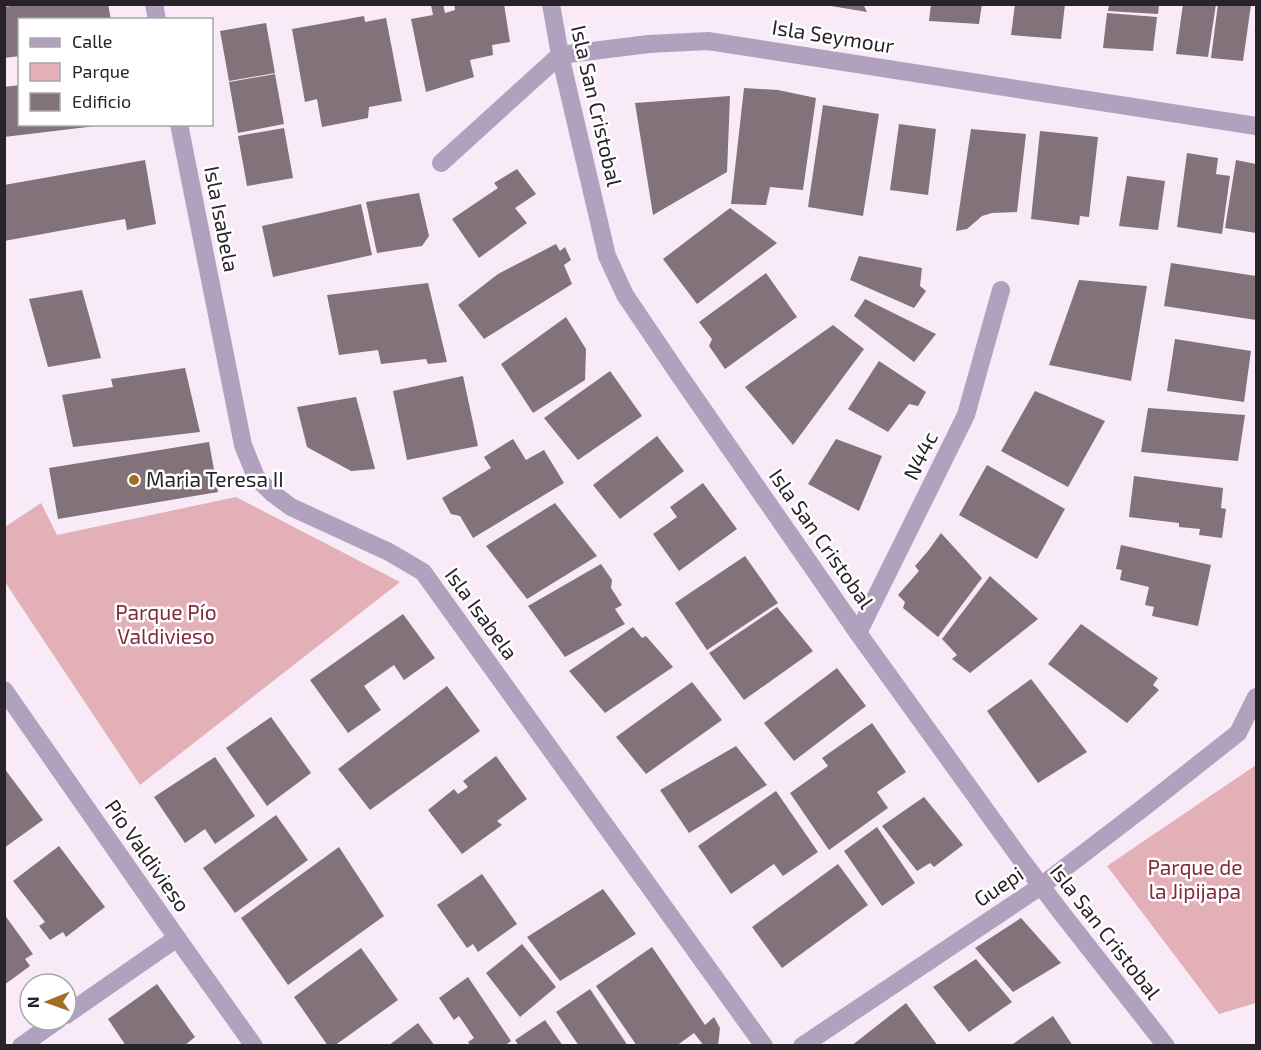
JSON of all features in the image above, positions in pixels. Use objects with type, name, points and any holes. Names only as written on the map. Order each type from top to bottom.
[{"type":"street","name":"Isla San Cristobal","points":[[551,4],[560,55],[607,256],[625,295],[858,633],[1041,886],[1166,1046]]},
{"type":"street","name":"Isla Seymour","points":[[560,55],[649,44],[708,41],[1257,126]]},
{"type":"street","points":[[441,163],[560,55]]},
{"type":"street","name":"Isla Isabela","points":[[179,126],[243,445],[256,477],[291,507],[382,548],[423,572],[764,1046]]},
{"type":"street","name":"N44c","points":[[858,633],[966,415],[1001,290]]},
{"type":"street","name":"Pío Valdivieso","points":[[4,690],[254,1046]]},
{"type":"street","name":"Guepi","points":[[802,1046],[1041,886],[1143,808],[1238,733],[1257,697]]},
{"type":"street","points":[[78,1007],[177,938]]},
{"type":"street","points":[[21,1046],[41,1032]]},
{"type":"green space","name":"Parque Pío Valdivieso","points":[[236,497],[400,582],[140,785],[5,582],[5,527],[41,503],[57,535]]},
{"type":"green space","name":"Parque de la Jipijapa","points":[[1256,765],[1256,1003],[1219,1014],[1107,866]]},
{"type":"building","points":[[25,4],[108,4],[111,18],[18,18],[18,56],[4,58],[4,7]]},
{"type":"building","points":[[443,4],[445,13],[455,10],[454,4],[504,4],[510,42],[492,45],[493,55],[470,60],[474,77],[426,92],[411,19],[433,15],[431,5]]},
{"type":"building","points":[[831,4],[863,4],[867,12],[831,6]]},
{"type":"building","points":[[931,4],[982,4],[979,24],[929,21]]},
{"type":"building","points":[[1015,4],[1065,4],[1061,39],[1011,35]]},
{"type":"building","points":[[1109,4],[1159,4],[1158,14],[1108,11]]},
{"type":"building","points":[[1183,4],[1216,4],[1208,57],[1176,54]]},
{"type":"building","points":[[1218,4],[1251,5],[1243,61],[1211,58]]},
{"type":"building","points":[[1107,13],[1157,17],[1153,51],[1103,48]]},
{"type":"building","points":[[364,16],[365,22],[386,18],[402,101],[369,107],[368,118],[322,127],[317,99],[305,102],[292,29]]},
{"type":"building","points":[[266,23],[275,73],[229,81],[220,31]]},
{"type":"building","points":[[275,74],[284,124],[238,133],[229,82]]},
{"type":"building","points":[[18,85],[18,126],[96,126],[4,137],[4,87]]},
{"type":"building","points":[[744,88],[778,90],[816,98],[803,190],[770,187],[766,205],[731,204]]},
{"type":"building","points":[[730,96],[727,172],[653,215],[635,103]]},
{"type":"building","points":[[823,105],[879,114],[863,216],[808,207]]},
{"type":"building","points":[[899,124],[936,129],[928,195],[890,190]]},
{"type":"building","points":[[284,128],[293,178],[247,186],[238,136]]},
{"type":"building","points":[[971,129],[1026,134],[1017,212],[992,213],[982,216],[967,229],[956,231]]},
{"type":"building","points":[[1040,131],[1098,137],[1089,217],[1080,216],[1079,225],[1031,219]]},
{"type":"building","points":[[1187,153],[1218,158],[1216,174],[1230,176],[1222,234],[1177,227]]},
{"type":"building","points":[[145,160],[156,224],[127,230],[125,219],[4,241],[4,185]]},
{"type":"building","points":[[1236,160],[1256,164],[1256,233],[1225,228]]},
{"type":"building","points":[[517,169],[536,194],[515,208],[527,223],[479,258],[452,219],[498,188],[494,183]]},
{"type":"building","points":[[1127,176],[1165,181],[1158,230],[1119,226]]},
{"type":"building","points":[[419,193],[429,236],[422,246],[377,253],[366,202]]},
{"type":"building","points":[[361,204],[372,255],[273,277],[262,226]]},
{"type":"building","points":[[730,208],[777,243],[697,304],[663,259]]},
{"type":"building","points":[[556,244],[560,251],[565,247],[571,260],[564,265],[572,284],[484,339],[458,305],[498,274]]},
{"type":"building","points":[[859,256],[922,268],[920,286],[926,291],[914,308],[850,280]]},
{"type":"building","points":[[1171,263],[1256,276],[1256,320],[1164,306]]},
{"type":"building","points":[[766,273],[797,317],[725,369],[709,346],[712,339],[699,322]]},
{"type":"building","points":[[1079,280],[1147,286],[1131,381],[1049,365]]},
{"type":"building","points":[[428,283],[447,362],[428,364],[426,359],[381,364],[378,350],[339,355],[327,295]]},
{"type":"building","points":[[82,290],[101,358],[48,367],[29,299]]},
{"type":"building","points":[[865,299],[936,334],[914,362],[854,316]]},
{"type":"building","points":[[566,317],[586,349],[585,380],[533,413],[501,364]]},
{"type":"building","points":[[833,325],[864,349],[793,445],[745,387]]},
{"type":"building","points":[[1175,339],[1251,351],[1244,402],[1167,391]]},
{"type":"building","points":[[879,361],[926,392],[918,406],[909,404],[888,432],[848,409]]},
{"type":"building","points":[[185,368],[200,432],[73,447],[62,395],[113,387],[111,379]]},
{"type":"building","points":[[610,371],[642,416],[578,460],[544,418]]},
{"type":"building","points":[[463,376],[478,446],[407,460],[393,391]]},
{"type":"building","points":[[1035,391],[1105,421],[1068,487],[1001,451]]},
{"type":"building","points":[[356,397],[375,469],[351,471],[307,447],[297,407]]},
{"type":"building","points":[[1148,408],[1245,415],[1238,461],[1141,452]]},
{"type":"building","points":[[657,436],[684,471],[620,519],[593,485]]},
{"type":"building","points":[[513,439],[526,460],[544,450],[564,483],[473,538],[460,516],[451,514],[442,498],[491,468],[484,457]]},
{"type":"building","points":[[836,439],[882,456],[859,511],[808,484]]},
{"type":"building","name":"Maria Teresa II","points":[[209,442],[218,492],[58,519],[49,468]]},
{"type":"building","points":[[987,465],[1065,509],[1037,559],[959,515]]},
{"type":"building","points":[[1134,476],[1223,488],[1221,508],[1226,509],[1222,538],[1199,535],[1200,529],[1179,527],[1179,523],[1129,517]]},
{"type":"building","points":[[703,483],[737,529],[679,571],[653,534],[677,517],[670,507]]},
{"type":"building","points":[[555,503],[597,556],[527,599],[486,546]]},
{"type":"building","points":[[941,533],[982,578],[938,637],[903,608],[905,602],[898,595],[919,571],[915,566]]},
{"type":"building","points":[[1121,545],[1211,565],[1198,626],[1152,616],[1154,607],[1145,605],[1149,587],[1120,580],[1122,570],[1116,569]]},
{"type":"building","points":[[745,556],[778,603],[707,650],[675,603]]},
{"type":"building","points":[[601,564],[612,580],[611,588],[622,605],[615,609],[625,624],[565,657],[528,606]]},
{"type":"building","points":[[990,576],[1038,619],[970,673],[952,659],[957,655],[942,639]]},
{"type":"building","points":[[777,607],[813,651],[744,700],[709,653]]},
{"type":"building","points":[[403,614],[435,658],[404,680],[394,665],[364,686],[381,710],[348,733],[310,680]]},
{"type":"building","points":[[1081,624],[1158,678],[1153,685],[1159,690],[1127,723],[1048,664]]},
{"type":"building","points":[[633,627],[642,638],[646,636],[673,667],[605,713],[569,671]]},
{"type":"building","points":[[837,668],[866,706],[794,761],[764,723]]},
{"type":"building","points":[[1031,679],[1087,752],[1038,783],[987,711]]},
{"type":"building","points":[[692,682],[722,720],[646,774],[616,737]]},
{"type":"building","points":[[447,686],[480,731],[370,810],[338,769]]},
{"type":"building","points":[[271,717],[311,773],[267,806],[226,748]]},
{"type":"building","points":[[872,723],[906,772],[877,792],[888,808],[829,850],[790,793],[828,766],[822,758]]},
{"type":"building","points":[[736,746],[767,785],[689,833],[660,790]]},
{"type":"building","points":[[496,756],[527,799],[497,821],[502,825],[462,854],[428,810],[454,789],[458,794],[468,787],[463,781]]},
{"type":"building","points":[[215,757],[255,816],[215,844],[205,829],[185,843],[154,797]]},
{"type":"building","points":[[4,768],[43,820],[4,848]]},
{"type":"building","points":[[776,791],[818,852],[783,876],[774,864],[731,894],[698,846]]},
{"type":"building","points":[[924,797],[963,845],[934,867],[930,863],[917,871],[882,826]]},
{"type":"building","points":[[276,815],[308,860],[235,913],[203,868]]},
{"type":"building","points":[[877,827],[915,883],[882,906],[844,851]]},
{"type":"building","points":[[59,846],[105,907],[66,937],[63,932],[50,940],[39,926],[45,922],[13,881]]},
{"type":"building","points":[[339,847],[384,916],[288,985],[241,918]]},
{"type":"building","points":[[838,864],[868,905],[782,968],[752,927]]},
{"type":"building","points":[[482,874],[517,924],[478,952],[473,944],[467,948],[437,905]]},
{"type":"building","points":[[603,889],[636,934],[560,981],[527,937]]},
{"type":"building","points":[[4,914],[33,954],[25,959],[30,966],[18,972],[18,975],[4,985]]},
{"type":"building","points":[[1021,918],[1061,963],[1013,992],[975,948]]},
{"type":"building","points":[[522,944],[556,987],[520,1017],[486,973]]},
{"type":"building","points":[[652,947],[705,1025],[714,1017],[720,1028],[718,1046],[704,1046],[694,1033],[676,1046],[637,1046],[596,986]]},
{"type":"building","points":[[361,948],[398,1000],[334,1046],[328,1046],[294,997]]},
{"type":"building","points":[[976,959],[1012,1002],[969,1032],[933,987]]},
{"type":"building","points":[[468,977],[511,1041],[504,1046],[471,1046],[468,1042],[474,1038],[459,1016],[454,1020],[439,998]]},
{"type":"building","points":[[157,984],[195,1037],[184,1046],[126,1046],[108,1019]]},
{"type":"building","points":[[590,989],[628,1046],[579,1046],[556,1012]]},
{"type":"building","points":[[906,1003],[938,1046],[851,1046]]},
{"type":"building","points":[[1053,1016],[1073,1046],[1010,1046]]},
{"type":"building","points":[[545,1020],[563,1046],[519,1046],[515,1040]]},
{"type":"building","points":[[418,1023],[435,1046],[388,1046]]},
{"type":"place","name":"Maria Teresa II","points":[[134,480]]}]
